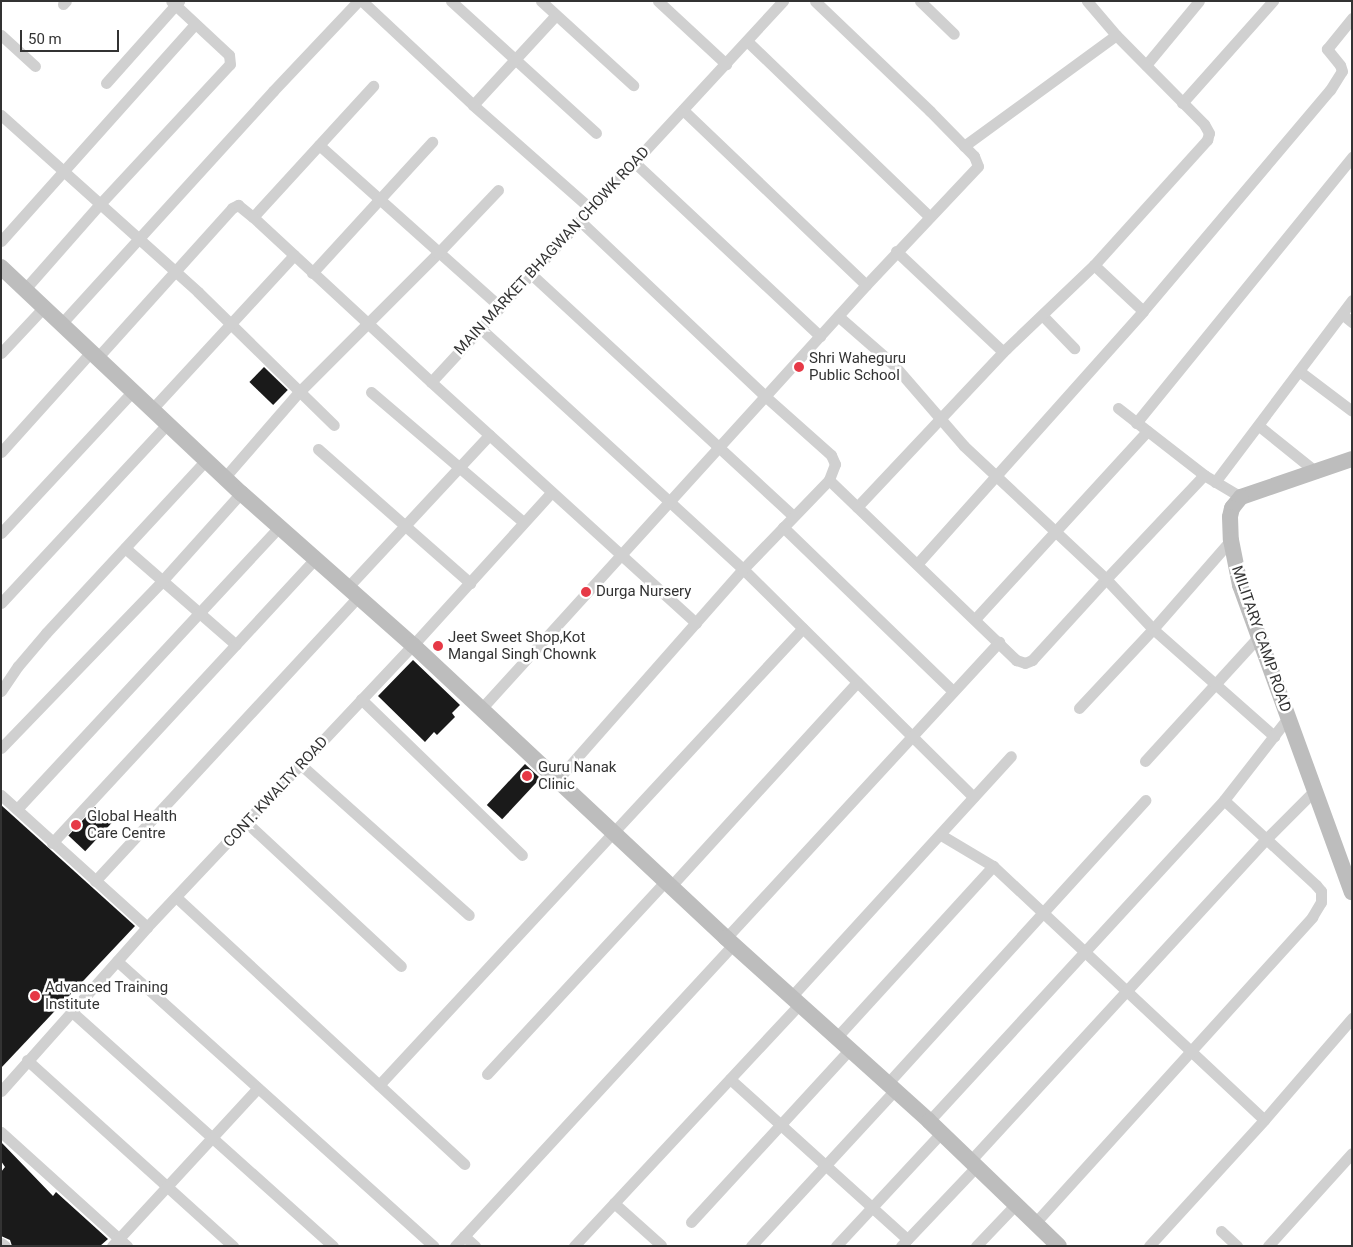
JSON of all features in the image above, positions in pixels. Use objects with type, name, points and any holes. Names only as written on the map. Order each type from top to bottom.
[{"type":"street","points":[[62,324],[273,91],[358,1]]},
{"type":"street","points":[[362,1],[473,105],[590,209]]},
{"type":"street","points":[[451,1],[596,133]]},
{"type":"street","points":[[541,1],[633,85]]},
{"type":"street","points":[[658,1],[726,64]]},
{"type":"street","name":"MAIN MARKET BHAGWAN CHOWK ROAD","points":[[431,382],[784,1]]},
{"type":"street","points":[[481,709],[896,252],[978,166],[974,156],[816,1]]},
{"type":"street","points":[[920,1],[954,34]]},
{"type":"street","points":[[857,507],[1003,352],[1043,316],[1094,265],[1204,144],[1209,133],[1204,124],[1116,35],[1087,1]]},
{"type":"street","points":[[1146,65],[1199,1]]},
{"type":"street","points":[[1182,103],[1273,1]]},
{"type":"street","points":[[25,289],[99,204],[230,64],[229,55],[175,3],[106,83]]},
{"type":"street","points":[[473,105],[556,15]]},
{"type":"street","points":[[918,563],[1143,312],[1335,83],[1340,76],[1341,68],[1327,49],[1352,18]]},
{"type":"street","points":[[1,241],[64,173],[195,24]]},
{"type":"street","points":[[1,35],[35,66]]},
{"type":"street","points":[[964,146],[1116,35]]},
{"type":"street","points":[[747,41],[929,216]]},
{"type":"street","points":[[253,217],[373,86]]},
{"type":"street","points":[[683,110],[866,285]]},
{"type":"street","points":[[1,115],[230,323],[334,425]]},
{"type":"street","points":[[312,273],[432,142]]},
{"type":"street","points":[[320,145],[500,307]]},
{"type":"street","points":[[1136,423],[1352,157]]},
{"type":"street","points":[[634,162],[820,336]]},
{"type":"street","points":[[225,477],[299,392],[368,325],[498,190]]},
{"type":"street","points":[[1,452],[175,272],[232,208],[238,206],[253,217],[551,493],[696,623]]},
{"type":"street","points":[[557,780],[743,569],[829,480],[836,464],[831,455],[766,397],[580,221]]},
{"type":"street","points":[[896,252],[1003,352]]},
{"type":"street","points":[[152,408],[294,255]]},
{"type":"street","points":[[1094,265],[1143,312]]},
{"type":"street","points":[[1,267],[279,527],[413,645],[729,942],[942,1133],[1059,1246]]},
{"type":"street","points":[[531,274],[793,516]]},
{"type":"street","points":[[1215,482],[1352,300]]},
{"type":"street","points":[[1,353],[44,307]]},
{"type":"street","points":[[1342,314],[1352,322]]},
{"type":"street","points":[[838,316],[908,379],[940,421],[1055,533],[1106,579],[1153,629],[1214,685],[1274,736]]},
{"type":"street","points":[[1043,316],[1074,348]]},
{"type":"street","points":[[480,328],[743,569],[974,796]]},
{"type":"street","points":[[1300,371],[1352,411]]},
{"type":"street","points":[[1,533],[134,390]]},
{"type":"street","points":[[371,392],[523,522]]},
{"type":"street","points":[[1118,408],[1204,475],[1241,497],[1352,459]]},
{"type":"street","points":[[1,603],[168,423]]},
{"type":"street","points":[[1258,426],[1315,471]]},
{"type":"street","points":[[975,619],[1147,431]]},
{"type":"street","points":[[95,881],[352,593],[406,525],[488,435]]},
{"type":"street","points":[[318,449],[470,583]]},
{"type":"street","points":[[1,691],[18,666],[206,459]]},
{"type":"street","points":[[829,480],[918,563],[1016,660],[1025,663],[1032,660],[1204,475]]},
{"type":"street","points":[[1,748],[162,581],[241,492]]},
{"type":"street","name":"CONT. KWALTY ROAD","points":[[1,1091],[146,927],[302,765],[551,493]]},
{"type":"street","name":"MILITARY CAMP ROAD","points":[[1241,497],[1232,508],[1230,540],[1240,584],[1352,892]]},
{"type":"street","points":[[17,809],[279,527]]},
{"type":"street","points":[[783,527],[953,691]]},
{"type":"street","points":[[1079,708],[1153,629],[1230,540]]},
{"type":"street","points":[[125,548],[236,645]]},
{"type":"street","points":[[52,843],[315,559]]},
{"type":"street","points":[[378,1085],[803,628]]},
{"type":"street","points":[[1145,761],[1259,636]]},
{"type":"street","points":[[455,1246],[912,736],[999,642]]},
{"type":"street","points":[[487,1074],[857,682]]},
{"type":"street","points":[[361,699],[522,855]]},
{"type":"street","points":[[929,1121],[1224,800],[1284,723]]},
{"type":"street","points":[[576,1245],[730,1078],[795,1001],[1011,756]]},
{"type":"street","points":[[302,765],[469,915]]},
{"type":"street","points":[[730,1078],[872,1207],[904,1242],[1126,990],[1267,838],[1315,790]]},
{"type":"street","points":[[1,795],[146,927]]},
{"type":"street","points":[[751,1246],[825,1165],[1043,913],[1144,800]]},
{"type":"street","points":[[1035,1223],[1312,917],[1321,902],[1319,888],[1224,800]]},
{"type":"street","points":[[247,823],[401,966]]},
{"type":"street","points":[[941,835],[993,866],[1264,1120]]},
{"type":"street","points":[[836,1038],[993,866]]},
{"type":"street","points":[[176,897],[464,1164]]},
{"type":"street","points":[[117,961],[433,1246]]},
{"type":"street","points":[[71,1011],[333,1246]]},
{"type":"street","points":[[1149,1246],[1264,1120],[1352,1018]]},
{"type":"street","points":[[690,1222],[849,1050]]},
{"type":"street","points":[[27,1060],[233,1246]]},
{"type":"street","points":[[1,1132],[119,1243],[166,1186],[257,1089]]},
{"type":"street","points":[[836,1246],[942,1133]]},
{"type":"street","points":[[1268,1246],[1352,1153]]},
{"type":"street","points":[[614,1203],[661,1246]]},
{"type":"street","points":[[976,1246],[1016,1204]]},
{"type":"street","points":[[1220,1231],[1236,1246]]},
{"type":"street","points":[[464,1236],[475,1246]]},
{"type":"street","points":[[1,1243],[5,1246]]},
{"type":"building","points":[[264,367],[288,390],[273,405],[249,382]]},
{"type":"building","points":[[413,660],[460,705],[452,713],[455,717],[437,735],[434,732],[425,742],[378,696]]},
{"type":"building","points":[[525,764],[540,778],[502,819],[487,805]]},
{"type":"building","name":"Advanced Training Institute","points":[[1,805],[135,926],[1,1068]]},
{"type":"building","points":[[95,807],[112,823],[85,851],[68,836]]},
{"type":"building","points":[[1,1142],[53,1196],[56,1192],[108,1239],[100,1246],[12,1246],[10,1240],[1,1236],[1,1172],[5,1167],[1,1161]]},
{"type":"place","name":"Shri Waheguru Public School","points":[[799,367]]},
{"type":"place","name":"Durga Nursery","points":[[586,592]]},
{"type":"place","name":"Jeet Sweet Shop,Kot Mangal Singh Chownk","points":[[438,646]]},
{"type":"place","name":"Guru Nanak Clinic","points":[[527,776]]},
{"type":"place","name":"Global Health Care Centre","points":[[76,825]]},
{"type":"place","name":"Advanced Training Institute","points":[[35,996]]}]
